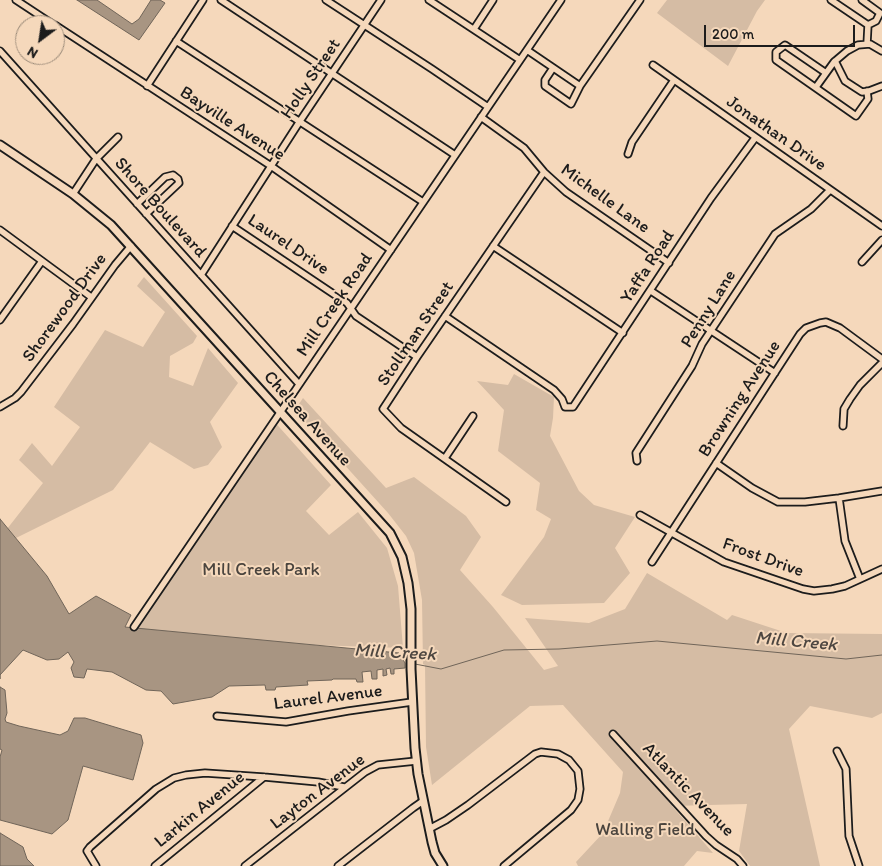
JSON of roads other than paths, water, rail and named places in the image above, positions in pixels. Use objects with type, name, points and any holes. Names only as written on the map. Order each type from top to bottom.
[{"type":"main road","name":"Chelsea Avenue","points":[[0,145],[72,194],[111,225],[390,533],[406,569],[410,596],[412,702],[416,761],[429,829],[435,853],[442,866]]},
{"type":"street","name":"Bayville Avenue","points":[[16,0],[39,15]]},
{"type":"street","points":[[147,86],[203,0]]},
{"type":"street","points":[[221,0],[455,155]]},
{"type":"street","points":[[326,0],[488,107]]},
{"type":"street","name":"Holly Street","points":[[200,275],[381,0]]},
{"type":"street","points":[[429,0],[520,60]]},
{"type":"street","points":[[474,30],[493,0]]},
{"type":"street","name":"Mill Creek Road","points":[[134,627],[561,0]]},
{"type":"street","points":[[553,68],[545,80],[546,86],[571,104],[580,86],[640,0]]},
{"type":"street","points":[[831,0],[868,25]]},
{"type":"street","points":[[862,0],[880,13],[876,20],[868,25]]},
{"type":"street","points":[[867,44],[868,25]]},
{"type":"street","name":"Bayville Avenue","points":[[65,32],[271,166],[391,250]]},
{"type":"street","points":[[176,41],[423,202]]},
{"type":"street","points":[[816,87],[835,61],[858,45],[870,44],[882,51]]},
{"type":"street","points":[[826,73],[786,46],[776,52],[776,60],[856,116],[868,99],[867,92]]},
{"type":"street","points":[[527,50],[580,86]]},
{"type":"street","name":"Shore Boulevard","points":[[0,51],[299,384]]},
{"type":"street","points":[[835,61],[845,82],[862,92],[882,86]]},
{"type":"street","name":"Jonathan Drive","points":[[652,65],[882,226]]},
{"type":"street","points":[[628,154],[632,142],[674,80]]},
{"type":"street","name":"Michelle Lane","points":[[481,117],[524,148],[544,172],[566,192],[669,263]]},
{"type":"street","points":[[72,194],[96,159],[118,137]]},
{"type":"street","name":"Yaffa Road","points":[[446,316],[554,390],[562,399],[565,407],[573,407],[623,334],[711,198],[755,138]]},
{"type":"street","name":"Stollman Street","points":[[506,502],[400,428],[383,409],[544,172]]},
{"type":"street","points":[[137,204],[165,177],[173,175],[178,179],[179,183],[146,214]]},
{"type":"street","name":"Penny Lane","points":[[636,461],[636,453],[692,366],[702,344],[775,234],[811,209],[830,190]]},
{"type":"street","name":"Laurel Drive","points":[[232,226],[347,303],[356,316],[417,357]]},
{"type":"street","points":[[0,230],[92,298]]},
{"type":"street","points":[[862,262],[882,240]]},
{"type":"street","name":"Shorewood Drive","points":[[0,407],[21,392],[92,298],[114,265],[131,246]]},
{"type":"street","points":[[493,246],[623,334]]},
{"type":"street","points":[[0,320],[42,261]]},
{"type":"street","points":[[650,291],[775,373]]},
{"type":"street","name":"Browning Avenue","points":[[652,562],[800,334],[806,328],[826,322],[840,328],[882,358]]},
{"type":"street","points":[[843,426],[844,409],[850,399],[860,385],[882,363]]},
{"type":"street","points":[[444,458],[473,416]]},
{"type":"street","points":[[716,463],[752,488],[778,502],[805,502],[882,490]]},
{"type":"street","points":[[839,498],[845,541],[860,579]]},
{"type":"street","name":"Frost Drive","points":[[640,515],[724,562],[803,589],[832,589],[882,569]]},
{"type":"street","name":"Laurel Avenue","points":[[217,716],[286,722],[412,702]]},
{"type":"street","name":"Atlantic Avenue","points":[[613,734],[706,836],[744,866]]},
{"type":"street","points":[[837,751],[846,769],[849,836],[859,866]]},
{"type":"street","points":[[429,829],[468,805],[535,754],[541,752],[558,754],[569,760],[578,771],[580,789],[578,800],[571,810],[504,866]]},
{"type":"street","name":"Layton Avenue","points":[[245,866],[365,772],[378,765],[416,761]]},
{"type":"street","points":[[96,866],[87,851],[108,830],[156,789],[174,778],[186,774],[264,777],[318,782],[344,787]]},
{"type":"street","name":"Larkin Avenue","points":[[155,866],[264,777]]},
{"type":"street","points":[[342,865],[412,808],[423,802]]},
{"type":"water","points":[[77,0],[97,0],[132,24],[139,19],[151,0],[160,0],[165,3],[139,40]]},
{"type":"water","points":[[0,519],[47,576],[69,614],[96,596],[131,615],[125,627],[399,653],[405,663],[405,668],[394,669],[394,674],[391,674],[390,668],[386,669],[387,675],[383,676],[383,669],[377,670],[377,679],[372,679],[371,671],[362,672],[363,682],[357,682],[356,679],[307,681],[308,685],[276,687],[275,690],[266,690],[265,685],[229,686],[212,697],[173,704],[161,691],[146,690],[112,672],[87,669],[84,678],[74,677],[71,668],[74,662],[68,652],[59,659],[47,660],[23,650],[0,675]]},
{"type":"water","points":[[0,687],[5,690],[6,722],[60,735],[68,731],[74,718],[85,718],[141,735],[143,743],[133,780],[83,766],[68,820],[52,834],[0,820],[0,757],[2,750],[0,749]]},
{"type":"water","points":[[0,833],[23,847],[27,859],[34,866],[0,866]]},
{"type":"waterway","name":"Mill Creek","points":[[415,664],[441,669],[504,650],[559,649],[657,641],[846,659],[882,655]]},
{"type":"park label","name":"Mill Creek Park","points":[[261,570]]},
{"type":"park label","name":"Walling Field","points":[[645,830]]}]
